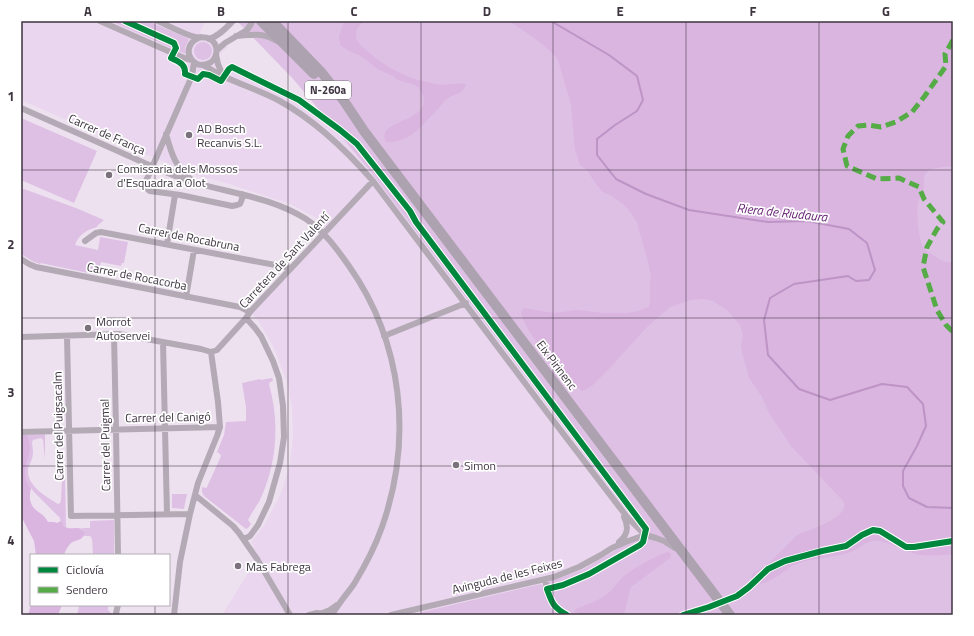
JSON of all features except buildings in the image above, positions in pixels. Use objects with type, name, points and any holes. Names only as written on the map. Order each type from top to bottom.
[{"type":"main road","name":"Eix Pirinenc","points":[[261,21],[318,79],[364,131]]},
{"type":"main road","name":"Eix Pirinenc","points":[[272,21],[314,64],[344,101],[364,131],[730,615]]},
{"type":"street","points":[[100,21],[278,100],[310,121],[339,145],[373,181],[552,419],[634,525],[645,535],[670,544],[687,560]]},
{"type":"street","points":[[158,21],[194,37],[209,39],[213,42],[216,46],[218,64],[224,76]]},
{"type":"street","points":[[209,39],[214,38],[221,33],[226,24],[233,21]]},
{"type":"street","points":[[242,194],[240,204],[235,206],[180,195],[150,191],[145,185],[192,76],[202,65],[211,62],[216,53],[236,36],[247,30],[252,21]]},
{"type":"street","points":[[265,21],[308,63],[314,64]]},
{"type":"street","points":[[236,36],[259,34],[268,36],[290,50]]},
{"type":"street","points":[[192,76],[193,61],[189,51],[190,46],[192,42],[201,37]]},
{"type":"street","name":"Carrer de França","points":[[21,108],[185,179],[242,194],[298,214],[313,224],[324,234],[355,274],[372,305],[390,352],[398,399],[399,445],[391,498],[382,528],[362,571],[332,615]]},
{"type":"street","points":[[166,134],[176,164],[183,173],[196,182]]},
{"type":"street","name":"Carretera de Sant Valentí","points":[[211,352],[217,350],[250,312],[373,181]]},
{"type":"street","points":[[167,244],[175,195]]},
{"type":"street","name":"Carrer de Rocabruna","points":[[85,241],[98,232],[291,268]]},
{"type":"street","points":[[186,297],[194,250]]},
{"type":"street","name":"Carrer de Rocacorba","points":[[21,259],[36,267],[240,307],[250,312]]},
{"type":"street","points":[[384,336],[466,303]]},
{"type":"street","points":[[244,539],[250,536],[258,525],[269,502],[280,463],[284,437],[283,406],[280,382],[271,357],[261,336],[246,318]]},
{"type":"street","name":"Carrer del Puigmal","points":[[114,334],[118,554]]},
{"type":"street","points":[[21,338],[119,334],[211,352],[220,427],[198,483],[190,514],[183,545],[174,615]]},
{"type":"street","name":"Carrer del Puigsacalm","points":[[67,336],[71,516],[117,515]]},
{"type":"street","points":[[163,342],[167,514]]},
{"type":"street","name":"Carrer del Canigó","points":[[21,432],[220,427]]},
{"type":"street","points":[[195,495],[233,526],[244,539],[290,615]]},
{"type":"street","points":[[612,548],[622,540],[627,532],[627,522],[616,503]]},
{"type":"street","points":[[117,515],[190,514]]},
{"type":"street","points":[[728,600],[743,591],[768,569],[785,560],[846,546],[862,535],[873,530],[880,531],[906,547],[953,541]]},
{"type":"street","name":"Avinguda de les Feixes","points":[[391,615],[545,580],[579,567],[628,540],[645,535]]},
{"type":"street","points":[[545,580],[554,606],[567,615]]},
{"type":"street","name":"Carrer de França","points":[[322,614],[341,602]]},
{"type":"street","points":[[116,613],[118,606]]},
{"type":"street","points":[[683,615],[709,607]]},
{"type":"street","points":[[286,608],[294,615]]},
{"type":"street","points":[[309,615],[314,613],[322,614]]},
{"type":"shaded area","points":[[21,21],[205,21],[200,33],[228,47],[220,55],[219,59],[223,70],[231,75],[233,70],[277,89],[314,112],[340,134],[407,211],[403,215],[565,431],[643,530],[644,534],[582,570],[567,576],[506,593],[410,615],[283,615],[281,611],[279,615],[222,615],[258,557],[251,542],[265,524],[281,493],[290,463],[293,438],[292,407],[287,382],[273,346],[257,319],[250,312],[324,230],[319,220],[290,204],[226,183],[199,176],[21,100]]},
{"type":"shaded area","points":[[111,21],[121,21],[172,44],[174,49]]},
{"type":"shaded area","points":[[128,21],[148,21],[189,39],[185,47],[186,54],[176,50],[177,46],[174,42]]},
{"type":"shaded area","points":[[237,21],[953,21],[953,615],[410,615],[541,584],[544,585],[548,582],[582,570],[645,535],[371,172],[294,80]]},
{"type":"shaded area","points":[[344,21],[363,21],[356,32],[357,41],[372,56],[398,72],[426,82],[440,84],[466,84],[465,88],[461,92],[446,100],[409,137],[395,142],[386,142],[384,135],[388,129],[419,111],[423,105],[423,96],[417,87],[398,80],[379,70],[362,57],[340,45],[339,36]]},
{"type":"shaded area","points":[[509,21],[953,21],[953,166],[935,168],[926,173],[924,177],[923,191],[918,202],[917,212],[919,232],[924,248],[942,261],[953,262],[953,554],[935,556],[921,555],[882,542],[873,541],[848,553],[796,564],[777,577],[764,583],[754,583],[751,578],[753,573],[767,565],[797,535],[816,528],[838,516],[844,505],[843,501],[791,446],[769,413],[762,397],[749,378],[742,352],[741,346],[743,336],[740,325],[728,311],[713,301],[703,299],[691,300],[670,307],[647,327],[609,369],[587,389],[582,391],[565,378],[533,337],[525,324],[521,313],[523,308],[554,313],[577,310],[604,313],[627,313],[638,311],[649,307],[651,276],[637,223],[631,213],[624,205],[610,195],[604,193],[593,180],[588,171],[580,165],[575,150],[571,105],[558,60],[542,44]]},
{"type":"shaded area","points":[[199,42],[207,42],[212,47],[210,58],[207,60],[199,60],[194,55],[194,47]]},
{"type":"shaded area","points":[[21,118],[97,151],[74,203],[21,180]]},
{"type":"shaded area","points":[[24,189],[104,220],[97,227],[81,235],[75,245],[98,250],[100,237],[128,242],[124,263],[122,263],[121,266],[101,262],[98,275],[40,264],[21,254],[21,190]]},
{"type":"shaded area","points":[[272,378],[273,381],[269,384],[275,414],[275,444],[273,459],[265,488],[259,502],[248,520],[251,524],[246,529],[204,496],[202,487],[207,487],[221,456],[217,452],[224,435],[226,422],[246,421],[246,407],[242,383]]},
{"type":"shaded area","points":[[45,434],[45,460],[43,440],[41,438],[33,440],[33,455],[28,469],[29,476],[34,486],[38,490],[58,504],[61,500],[61,477],[65,477],[66,528],[61,523],[60,518],[34,492],[25,478],[25,468],[30,445],[28,435]]},
{"type":"shaded area","points":[[21,435],[28,435],[30,448],[25,473],[27,483],[31,488],[30,497],[32,505],[48,522],[57,523],[61,521],[66,528],[80,528],[85,533],[81,539],[71,543],[64,554],[36,554],[34,541],[21,516]]},
{"type":"shaded area","points":[[172,494],[187,494],[184,509],[172,508]]},
{"type":"shaded area","points":[[114,520],[114,554],[93,554],[92,539],[90,536],[84,536],[84,532],[81,528],[90,528],[90,521]]},
{"type":"shaded area","points":[[668,552],[671,554],[670,558],[631,587],[624,615],[581,615],[574,612],[576,609],[596,601],[607,594],[626,574],[657,556]]},
{"type":"shaded area","points":[[31,606],[62,606],[58,615],[28,615]]},
{"type":"shaded area","points":[[79,606],[108,606],[108,610],[113,615],[77,615]]},
{"type":"waterway","name":"Riera de Riudaura","points":[[551,21],[609,55],[637,76],[643,100],[637,111],[597,139],[597,155],[616,179],[646,194],[689,210],[768,222],[807,221],[849,229],[867,243],[875,270],[869,280],[856,281],[848,276],[794,284],[770,298],[764,320],[768,355],[799,389],[830,400],[882,384],[907,387],[923,404],[926,426],[903,471],[903,486],[909,498],[927,507],[953,508]]},
{"type":"marked path","points":[[953,40],[945,54],[946,66],[912,112],[896,122],[881,127],[868,125],[858,126],[848,136],[843,149],[847,166],[877,179],[899,178],[919,187],[924,199],[943,222],[937,229],[927,247],[923,267],[937,310],[946,325],[953,332]]},
{"type":"cycle path","points":[[125,21],[174,43],[176,48],[171,58],[183,66],[185,74],[198,79],[203,74],[209,75],[221,81],[232,67],[299,100],[357,144],[410,211],[416,222],[646,529],[643,542],[640,545],[589,574],[563,585],[547,589],[554,604],[559,610],[567,615]]},
{"type":"cycle path","points":[[683,615],[737,596],[768,569],[785,561],[846,546],[862,535],[873,530],[880,531],[906,547],[953,541]]},
{"type":"place","name":"AD Bosch Recanvis S.L.","points":[[189,135]]},
{"type":"place","name":"Comissaria dels Mossos d'Esquadra a Olot","points":[[109,175]]},
{"type":"place","name":"Morrot Autoservei","points":[[88,328]]},
{"type":"place","name":"Simon","points":[[456,465]]},
{"type":"place","name":"Mas Fabrega","points":[[238,566]]}]
